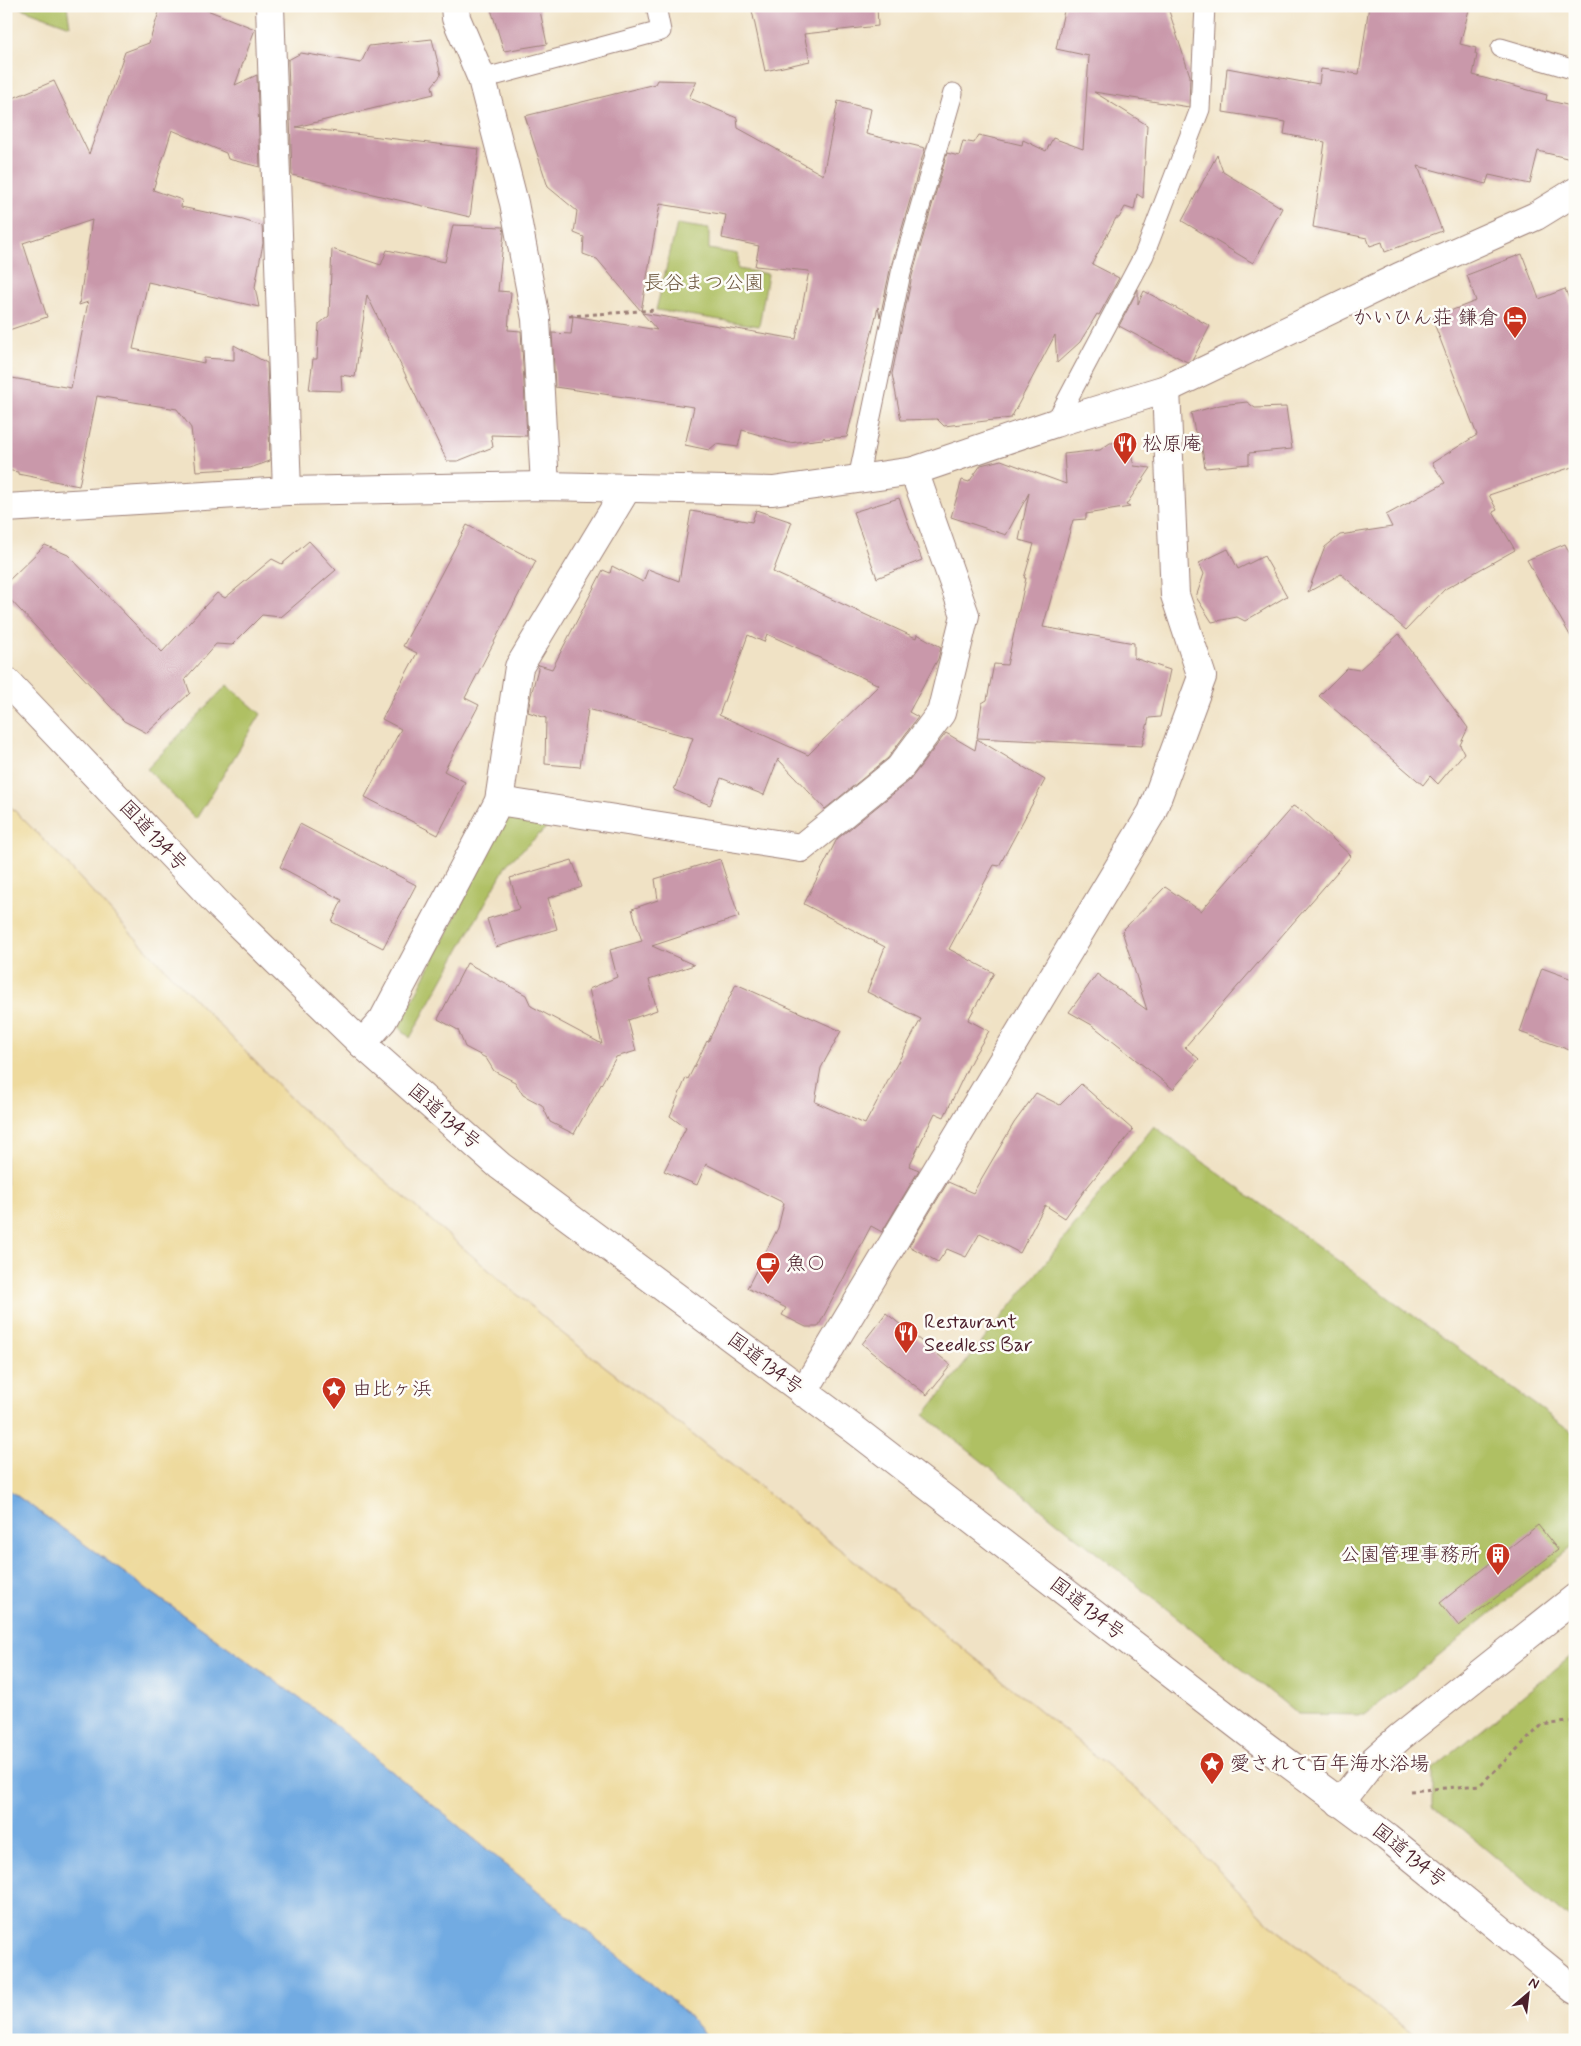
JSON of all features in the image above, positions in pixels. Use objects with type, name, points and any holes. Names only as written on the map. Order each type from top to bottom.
[{"type":"main road","points":[[270,6],[286,491]]},
{"type":"main road","points":[[455,6],[456,18],[482,79],[514,203],[536,319],[545,486]]},
{"type":"main road","points":[[6,508],[286,491],[545,486],[773,491],[914,471],[1055,423],[1166,389],[1399,277],[1536,216],[1575,192]]},
{"type":"main road","points":[[803,1392],[1152,812],[1202,677],[1175,595],[1166,389]]},
{"type":"main road","points":[[499,801],[801,848],[899,769],[941,713],[965,615],[914,471]]},
{"type":"main road","points":[[362,1044],[383,1020],[499,801],[519,668],[627,488]]},
{"type":"main road","name":"国道134号","points":[[6,681],[221,907],[362,1044],[500,1166],[870,1441],[1340,1803],[1387,1837],[1575,1990]]},
{"type":"main road","points":[[1340,1803],[1373,1761],[1400,1737],[1575,1598]]},
{"type":"lane","points":[[482,79],[661,32],[656,6]]},
{"type":"lane","points":[[1055,423],[1144,255],[1200,109],[1205,6]]},
{"type":"lane","points":[[1502,48],[1575,70]]},
{"type":"lane","points":[[858,480],[901,273],[953,93]]},
{"type":"path","points":[[536,319],[656,310]]},
{"type":"path","points":[[1410,1791],[1480,1785],[1542,1725],[1575,1721]]},
{"type":"green space","points":[[15,6],[67,6],[70,26]]},
{"type":"green space","name":"長谷まつ公園","points":[[677,224],[709,229],[709,249],[738,254],[738,269],[768,274],[759,326],[656,310]]},
{"type":"green space","points":[[227,685],[261,714],[196,819],[147,769]]},
{"type":"green space","points":[[510,809],[556,819],[507,864],[410,1038],[399,1027]]},
{"type":"green space","points":[[1154,1126],[1575,1434],[1575,1545],[1365,1715],[1298,1714],[924,1415]]},
{"type":"green space","points":[[1575,1653],[1575,1924],[1433,1807],[1433,1769]]},
{"type":"sand","name":"由比ヶ浜","points":[[6,802],[297,1105],[562,1333],[869,1572],[1156,1805],[1269,1923],[1420,2040],[710,2040],[682,2009],[324,1716],[6,1488]]},
{"type":"water","points":[[6,1488],[324,1716],[682,2009],[710,2040],[6,2040]]},
{"type":"building","points":[[161,6],[197,6],[255,29],[235,85],[257,75],[260,167],[228,159],[226,153],[172,130],[153,190],[182,200],[181,207],[243,220],[262,226],[263,243],[255,287],[259,307],[148,282],[133,349],[204,363],[204,358],[234,360],[234,345],[267,363],[270,461],[250,468],[196,471],[191,428],[177,409],[97,396],[79,486],[18,474],[18,472],[6,470],[6,377],[71,388],[88,302],[79,305],[92,220],[23,243],[47,317],[6,331],[6,101],[54,81],[89,154],[125,52],[149,43]]},
{"type":"building","points":[[490,6],[539,6],[547,44],[504,51]]},
{"type":"building","points":[[751,6],[877,6],[878,26],[804,34],[810,61],[765,71]]},
{"type":"building","points":[[1065,6],[1130,6],[1169,11],[1190,76],[1189,107],[1094,92],[1147,125],[1143,198],[1137,194],[1134,210],[1125,207],[1119,218],[1116,218],[1092,264],[1119,278],[1099,315],[1097,314],[1080,342],[1057,363],[1055,335],[1011,418],[944,426],[937,419],[901,420],[892,374],[912,276],[947,153],[959,156],[963,141],[974,143],[979,135],[1022,145],[1023,140],[1046,151],[1053,138],[1083,149],[1089,56],[1056,49]]},
{"type":"building","points":[[1369,6],[1470,6],[1460,44],[1476,48],[1475,54],[1477,55],[1473,75],[1547,95],[1546,100],[1575,107],[1575,160],[1538,151],[1530,184],[1489,175],[1486,184],[1418,166],[1442,231],[1385,252],[1382,242],[1370,246],[1367,238],[1313,227],[1325,142],[1284,134],[1286,122],[1223,112],[1227,68],[1319,84],[1321,69],[1359,74]]},
{"type":"building","points":[[432,39],[441,75],[432,86],[434,94],[296,127],[479,149],[470,217],[292,175],[288,60],[301,53],[361,63],[369,46]]},
{"type":"building","points":[[657,80],[697,81],[689,98],[737,118],[738,128],[823,175],[838,101],[871,109],[866,134],[925,148],[890,270],[880,317],[878,307],[847,437],[825,439],[824,437],[823,439],[789,443],[742,430],[738,447],[716,444],[709,450],[685,445],[694,407],[555,387],[552,333],[571,334],[573,316],[657,330],[642,313],[796,339],[809,271],[755,266],[759,246],[722,238],[726,215],[660,204],[641,311],[597,259],[583,254],[584,237],[574,233],[577,211],[548,187],[525,116],[655,84]]},
{"type":"building","points":[[1217,155],[1223,172],[1282,208],[1253,263],[1182,221]]},
{"type":"building","points":[[453,225],[503,227],[498,291],[511,292],[508,330],[521,331],[527,436],[491,435],[493,447],[458,461],[447,461],[367,295],[355,377],[341,375],[342,391],[309,390],[313,359],[317,359],[319,324],[329,316],[332,249],[381,265],[387,250],[445,262]]},
{"type":"building","points":[[1522,254],[1539,299],[1565,289],[1575,314],[1575,466],[1489,495],[1497,510],[1493,512],[1515,550],[1445,589],[1406,630],[1341,574],[1308,592],[1325,547],[1340,535],[1392,527],[1386,515],[1445,483],[1432,463],[1477,435],[1432,318],[1476,301],[1467,275]]},
{"type":"building","points":[[1138,289],[1138,304],[1144,291],[1210,326],[1193,359],[1187,362],[1119,326]]},
{"type":"building","points":[[1247,402],[1255,408],[1286,407],[1292,449],[1249,453],[1249,464],[1205,468],[1200,435],[1195,432],[1191,413],[1220,405]]},
{"type":"building","points":[[1128,442],[1134,466],[1151,468],[1126,505],[1130,507],[1086,514],[1086,519],[1073,520],[1043,627],[1134,643],[1134,658],[1170,670],[1160,717],[1149,718],[1142,746],[977,738],[982,703],[987,700],[994,664],[1007,665],[1026,578],[1024,578],[1034,544],[1019,540],[1029,493],[1006,535],[951,517],[962,480],[969,482],[981,465],[1001,460],[1066,484],[1064,454],[1100,450],[1110,443]]},
{"type":"building","points":[[899,498],[922,560],[877,578],[853,512]]},
{"type":"building","points":[[756,510],[792,522],[773,572],[916,638],[917,634],[941,647],[938,659],[909,712],[918,717],[888,758],[825,809],[778,759],[764,795],[721,778],[710,805],[674,790],[693,738],[588,709],[580,767],[545,764],[546,718],[528,712],[539,665],[552,669],[603,570],[610,573],[612,566],[643,582],[648,569],[679,581],[691,511],[752,522]],"holes":[[[767,634],[879,685],[808,755],[719,715],[748,635],[764,642]]]},
{"type":"building","points":[[467,525],[536,561],[465,698],[479,705],[444,771],[465,782],[438,835],[365,797],[401,729],[382,719],[417,653],[403,646]]},
{"type":"building","points":[[309,541],[336,570],[281,617],[262,615],[232,645],[216,644],[185,679],[190,693],[147,733],[124,721],[6,595],[6,583],[45,545],[68,555],[162,652],[217,593],[225,598],[272,559],[282,564]]},
{"type":"building","points":[[1565,544],[1570,554],[1575,556],[1575,644],[1527,560]]},
{"type":"building","points":[[1228,549],[1238,569],[1264,556],[1287,596],[1245,621],[1237,617],[1212,622],[1196,597],[1204,574],[1199,563]]},
{"type":"building","points":[[1399,634],[1468,728],[1460,745],[1464,753],[1438,784],[1430,776],[1423,785],[1319,696],[1347,668],[1359,670]]},
{"type":"building","points":[[946,733],[975,750],[977,739],[1045,780],[999,866],[994,865],[949,949],[994,973],[968,1020],[989,1031],[972,1059],[944,1117],[935,1113],[909,1166],[919,1170],[882,1232],[871,1226],[818,1327],[806,1327],[782,1315],[786,1308],[747,1288],[778,1228],[784,1203],[706,1164],[697,1185],[664,1171],[686,1128],[670,1116],[686,1078],[688,1079],[708,1042],[736,984],[841,1031],[821,1068],[815,1102],[865,1124],[921,1019],[867,992],[885,947],[804,904],[837,839],[909,781]]},
{"type":"building","points":[[1293,806],[1304,812],[1351,856],[1185,1047],[1199,1059],[1173,1089],[1092,1025],[1069,1012],[1097,974],[1147,1010],[1122,931],[1165,887],[1201,911]]},
{"type":"building","points":[[300,824],[416,885],[383,948],[332,922],[342,900],[280,867]]},
{"type":"building","points":[[720,859],[739,917],[652,946],[694,965],[649,980],[657,1010],[628,1020],[636,1051],[616,1057],[574,1134],[550,1122],[542,1105],[523,1095],[515,1082],[494,1071],[486,1058],[465,1047],[458,1030],[438,1019],[467,963],[526,995],[531,1006],[602,1044],[589,989],[617,977],[610,950],[642,941],[632,909],[658,900],[655,879]]},
{"type":"building","points":[[572,860],[582,887],[548,898],[557,929],[496,947],[487,919],[519,909],[510,878]]},
{"type":"building","points":[[1542,968],[1575,980],[1575,1052],[1520,1032]]},
{"type":"building","points":[[1081,1084],[1133,1130],[1065,1218],[1045,1205],[1020,1253],[980,1233],[966,1257],[947,1249],[938,1262],[909,1246],[948,1182],[973,1193],[1014,1123],[1036,1093],[1060,1105]]},
{"type":"building","name":"Restaurant Seedless Bar","points":[[886,1313],[951,1365],[927,1395],[862,1344]]},
{"type":"building","name":"公園管理事務所","points":[[1538,1525],[1558,1550],[1459,1626],[1440,1603]]},
{"type":"place","name":"かいひん荘 鎌倉","points":[[1515,339]]},
{"type":"place","name":"松原庵","points":[[1125,465]]},
{"type":"place","name":"魚〇","points":[[768,1285]]},
{"type":"place","name":"Restaurant Seedless Bar","points":[[906,1354]]},
{"type":"place","name":"由比ヶ浜","points":[[334,1410]]},
{"type":"place","name":"公園管理事務所","points":[[1498,1576]]},
{"type":"place","name":"愛されて百年海水浴場","points":[[1212,1785]]}]
